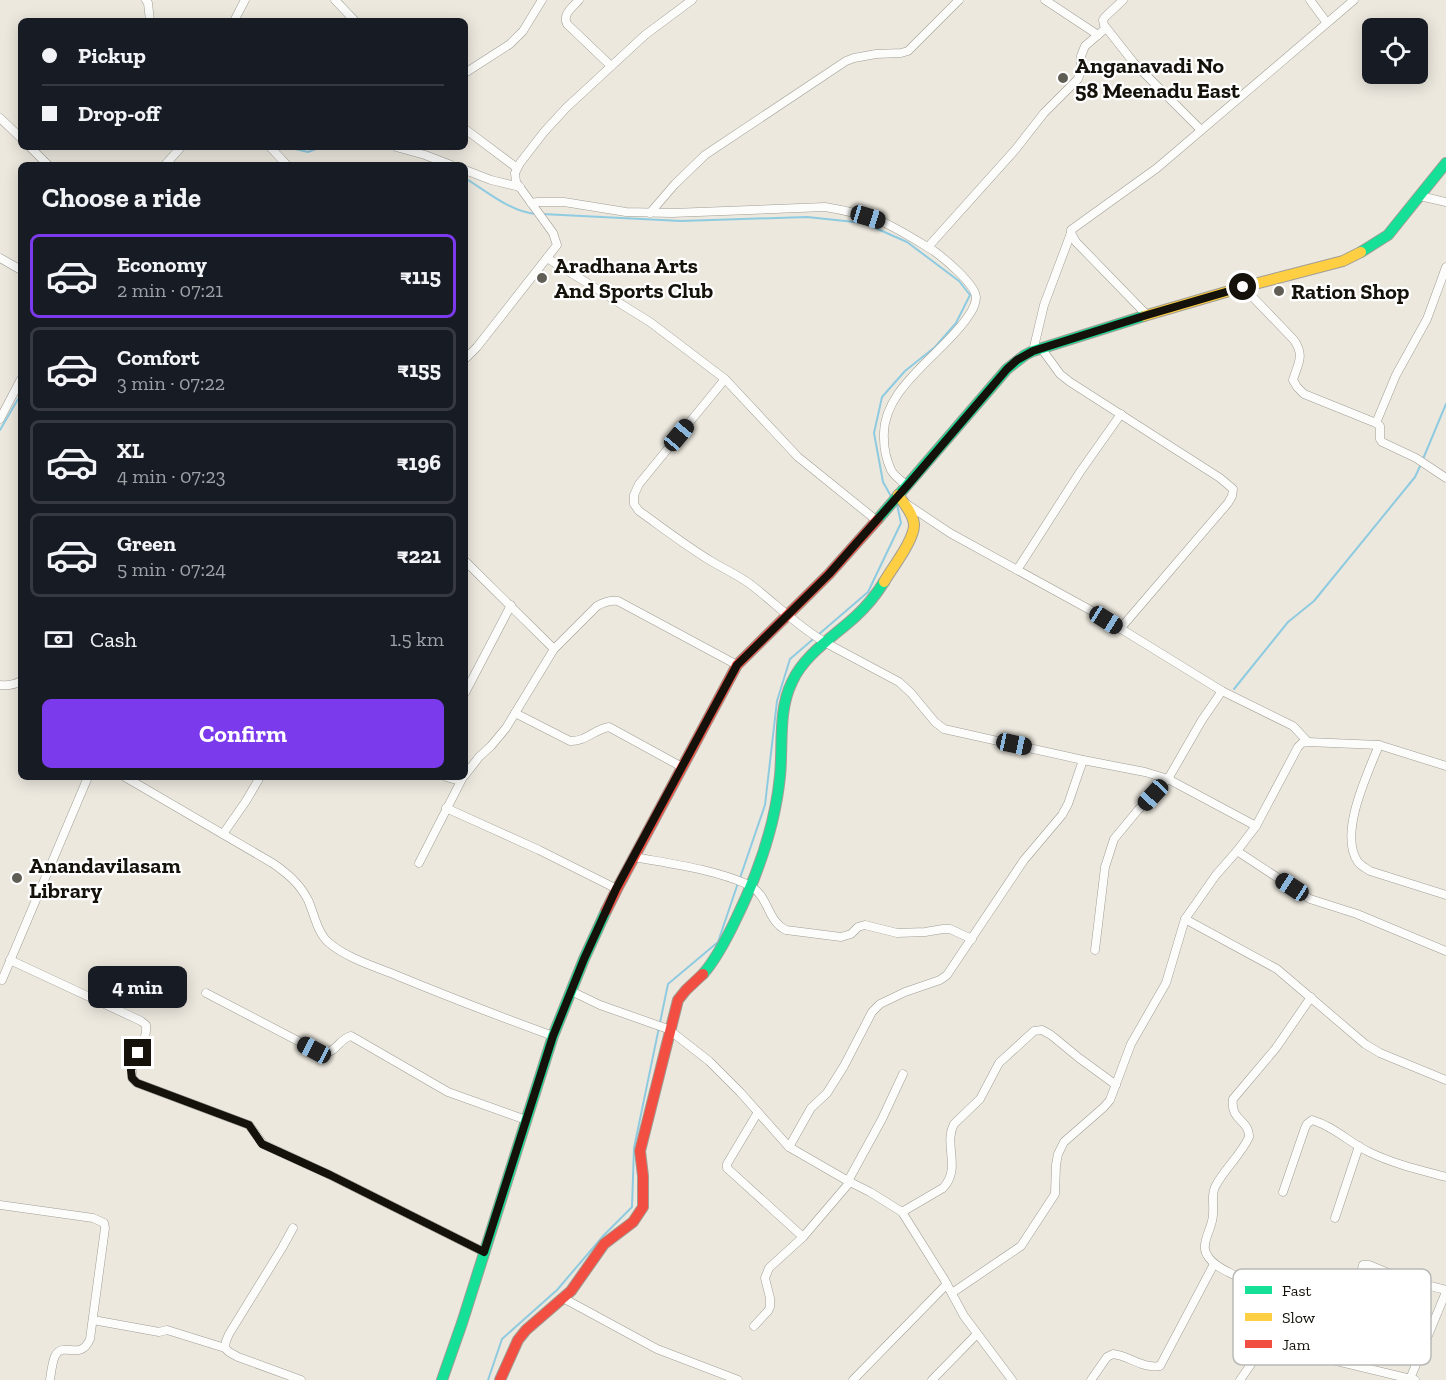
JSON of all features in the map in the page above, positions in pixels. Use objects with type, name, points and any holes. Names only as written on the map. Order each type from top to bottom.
[{"type":"street","points":[[146,0],[150,18]]},
{"type":"street","points":[[236,18],[245,0]]},
{"type":"street","points":[[335,0],[352,18]]},
{"type":"street","points":[[468,71],[510,44],[524,31],[542,0]]},
{"type":"street","points":[[579,0],[565,20],[611,66]]},
{"type":"street","points":[[468,352],[557,246],[553,233],[515,178],[517,168],[544,132],[611,66],[645,35],[692,0]]},
{"type":"street","points":[[650,213],[675,184],[705,155],[846,61],[876,54],[908,51],[959,0]]},
{"type":"street","points":[[1045,0],[1098,34]]},
{"type":"street","points":[[1123,0],[1103,20],[1104,25],[1134,63],[1201,130]]},
{"type":"street","points":[[1310,0],[1327,23]]},
{"type":"street","points":[[1037,350],[1044,305],[1074,227],[1157,168],[1354,0]]},
{"type":"street","points":[[928,247],[1015,150],[1044,112],[1078,79],[1081,71],[1081,56],[1085,46],[1106,28]]},
{"type":"street","points":[[0,118],[18,135]]},
{"type":"street","points":[[468,131],[517,168]]},
{"type":"street","points":[[33,150],[45,162]]},
{"type":"street","points":[[168,162],[178,150]]},
{"type":"street","points":[[273,150],[284,162]]},
{"type":"street","points":[[407,150],[443,162]]},
{"type":"street","points":[[441,1380],[462,1323],[553,1036],[584,959],[616,889],[737,665],[829,574],[876,520],[897,500],[1017,360],[1037,350],[1147,315],[1343,261],[1388,235],[1446,163]]},
{"type":"street","points":[[468,171],[520,187]]},
{"type":"street","points":[[1420,196],[1446,202]]},
{"type":"street","points":[[534,204],[564,202],[626,212],[650,213],[825,207],[840,209],[880,221],[928,247],[946,260],[973,288],[976,298],[973,309],[959,330],[905,385],[888,409],[883,430],[884,446],[891,469],[907,486]]},
{"type":"street","points":[[1071,233],[1076,242],[1147,315]]},
{"type":"street","points":[[0,258],[18,268]]},
{"type":"street","points":[[547,258],[650,322],[725,379],[798,457],[876,520]]},
{"type":"street","points":[[1376,423],[1396,375],[1426,319],[1446,267]]},
{"type":"street","points":[[1243,287],[1294,340],[1299,349],[1300,358],[1293,380],[1299,390],[1376,423],[1380,426],[1382,442],[1416,458],[1446,478]]},
{"type":"street","points":[[1037,350],[1065,378],[1233,489],[1228,503],[1120,629]]},
{"type":"street","points":[[725,379],[639,484],[634,495],[634,504],[639,511],[712,562],[736,574],[810,633],[899,682],[944,729],[1145,772],[1167,779],[1256,826]]},
{"type":"street","points":[[0,419],[18,386]]},
{"type":"street","points":[[1017,570],[1080,472],[1121,414]]},
{"type":"street","points":[[897,500],[950,533],[1092,612],[1222,691],[1293,726],[1308,741]]},
{"type":"street","points":[[500,1380],[518,1340],[535,1321],[571,1291],[603,1244],[633,1222],[642,1207],[643,1176],[640,1151],[678,1000],[705,972],[728,938],[774,819],[786,696],[800,667],[824,642],[856,616],[876,594],[909,542],[914,527],[913,520],[897,500]]},
{"type":"street","points":[[468,564],[555,649]]},
{"type":"street","points":[[468,772],[506,728],[555,649],[597,606],[611,600],[618,601],[737,665]]},
{"type":"street","points":[[468,687],[511,605]]},
{"type":"street","points":[[0,685],[7,686],[18,682]]},
{"type":"street","points":[[1095,950],[1105,867],[1114,839],[1167,779],[1222,691]]},
{"type":"street","points":[[515,713],[570,741],[578,742],[598,729],[609,727],[682,767]]},
{"type":"street","points":[[951,1293],[1021,1246],[1055,1194],[1056,1166],[1061,1147],[1110,1100],[1131,1044],[1166,983],[1185,919],[1216,875],[1256,826],[1298,747],[1308,741],[1379,745],[1446,766]]},
{"type":"street","points":[[1379,745],[1354,816],[1352,838],[1354,853],[1363,867],[1370,871],[1446,895]]},
{"type":"street","points":[[789,1147],[811,1108],[827,1093],[844,1066],[872,1012],[880,1005],[905,992],[940,980],[947,975],[1024,860],[1062,815],[1083,760]]},
{"type":"street","points":[[1,981],[87,780]]},
{"type":"street","points":[[130,780],[274,864],[292,877],[308,902],[320,931],[326,940],[339,950],[471,1006],[553,1036]]},
{"type":"street","points":[[223,834],[258,780]]},
{"type":"street","points":[[419,863],[462,780]]},
{"type":"street","points":[[446,808],[539,850],[616,889]]},
{"type":"street","points":[[1237,851],[1310,898],[1357,914],[1446,951]]},
{"type":"street","points":[[634,857],[684,866],[734,879],[750,886],[762,897],[774,920],[786,930],[841,937],[865,925],[897,933],[943,929],[972,939]]},
{"type":"street","points":[[1185,919],[1277,969],[1365,1044],[1380,1053],[1446,1080]]},
{"type":"street","points":[[10,960],[146,1024],[145,1036],[131,1070],[132,1078],[137,1083],[249,1125],[262,1144],[330,1175],[484,1252]]},
{"type":"street","points":[[572,991],[600,1005],[670,1031],[709,1061],[789,1147],[902,1212],[964,1316],[1008,1378]]},
{"type":"street","points":[[206,993],[323,1054],[331,1052],[351,1036],[448,1092],[526,1120]]},
{"type":"street","points":[[1233,1276],[1207,1256],[1205,1244],[1212,1224],[1214,1212],[1212,1197],[1215,1186],[1249,1137],[1248,1128],[1234,1112],[1233,1100],[1276,1048],[1311,997]]},
{"type":"street","points":[[902,1212],[946,1184],[952,1170],[951,1128],[980,1099],[999,1063],[1034,1031],[1047,1032],[1116,1085]]},
{"type":"street","points":[[754,1326],[770,1307],[770,1298],[765,1283],[766,1273],[803,1237],[849,1181],[903,1074]]},
{"type":"street","points":[[758,1112],[728,1162],[727,1168],[803,1237]]},
{"type":"street","points":[[1283,1192],[1305,1128],[1310,1121],[1315,1121],[1368,1152],[1446,1177]]},
{"type":"street","points":[[1335,1218],[1359,1146]]},
{"type":"street","points":[[0,1205],[93,1218],[104,1223],[90,1339],[85,1349],[63,1350],[56,1355],[50,1380]]},
{"type":"street","points":[[225,1348],[229,1334],[293,1228]]},
{"type":"street","points":[[1091,1380],[1107,1357],[1113,1354],[1121,1355],[1142,1365],[1160,1366],[1215,1264]]},
{"type":"street","points":[[1362,1269],[1363,1265],[1368,1265],[1378,1269]]},
{"type":"street","points":[[853,1380],[947,1284]]},
{"type":"street","points":[[1431,1287],[1446,1291],[1431,1330]]},
{"type":"street","points":[[562,1298],[657,1349],[738,1380]]},
{"type":"street","points":[[93,1320],[159,1332],[167,1330],[225,1348],[238,1357],[301,1380]]},
{"type":"street","points":[[932,1380],[977,1334]]},
{"type":"street","points":[[1240,1380],[1250,1365]]},
{"type":"street","points":[[1354,1365],[1412,1379],[1417,1365]]},
{"type":"waterway","points":[[300,150],[308,152],[313,150]]},
{"type":"waterway","points":[[468,180],[509,206],[537,214]]},
{"type":"waterway","points":[[542,214],[681,221],[807,217],[864,223],[907,242],[959,281],[970,295],[956,323],[935,347],[905,371],[882,397],[874,433],[883,482],[892,498]]},
{"type":"waterway","points":[[0,430],[18,399]]},
{"type":"waterway","points":[[1423,459],[1446,404]]},
{"type":"waterway","points":[[1234,689],[1288,622],[1314,601],[1415,477],[1421,464]]},
{"type":"waterway","points":[[740,878],[765,805],[777,701],[790,659],[868,592],[901,523],[897,505]]},
{"type":"waterway","points":[[488,1380],[502,1339],[557,1290],[604,1235],[632,1207],[634,1148],[668,984],[718,942],[738,883]]},
{"type":"traffic: fast","points":[[1361,252],[1388,235],[1446,163]]},
{"type":"traffic: fast","points":[[878,519],[1007,369],[1025,355],[1144,316]]},
{"type":"traffic: fast","points":[[703,974],[717,955],[733,926],[770,832],[778,795],[783,716],[792,682],[811,655],[859,613],[884,582]]},
{"type":"traffic: fast","points":[[442,1380],[553,1036],[606,911]]},
{"type":"traffic: slow","points":[[1144,316],[1343,261],[1361,252]]},
{"type":"traffic: slow","points":[[884,582],[907,545],[914,524],[912,516],[898,495]]},
{"type":"traffic: jam","points":[[606,911],[737,665],[829,574],[878,519]]},
{"type":"traffic: jam","points":[[500,1380],[518,1340],[526,1330],[571,1291],[604,1244],[633,1222],[643,1207],[640,1151],[678,1000],[703,974]]},
{"type":"place","name":"Anganavadi No 58 Meenadu East","points":[[1063,78]]},
{"type":"place","name":"Aradhana Arts And Sports Club","points":[[542,278]]},
{"type":"place","name":"Ration Shop","points":[[1279,291]]},
{"type":"place","name":"Anandavilasam Library","points":[[17,878]]},
{"type":"route","points":[[138,1053],[131,1070],[132,1078],[137,1083],[249,1125],[262,1144],[330,1175],[484,1252],[553,1036],[584,959],[616,889],[737,665],[829,574],[1017,360],[1033,351],[1243,287]]}]
